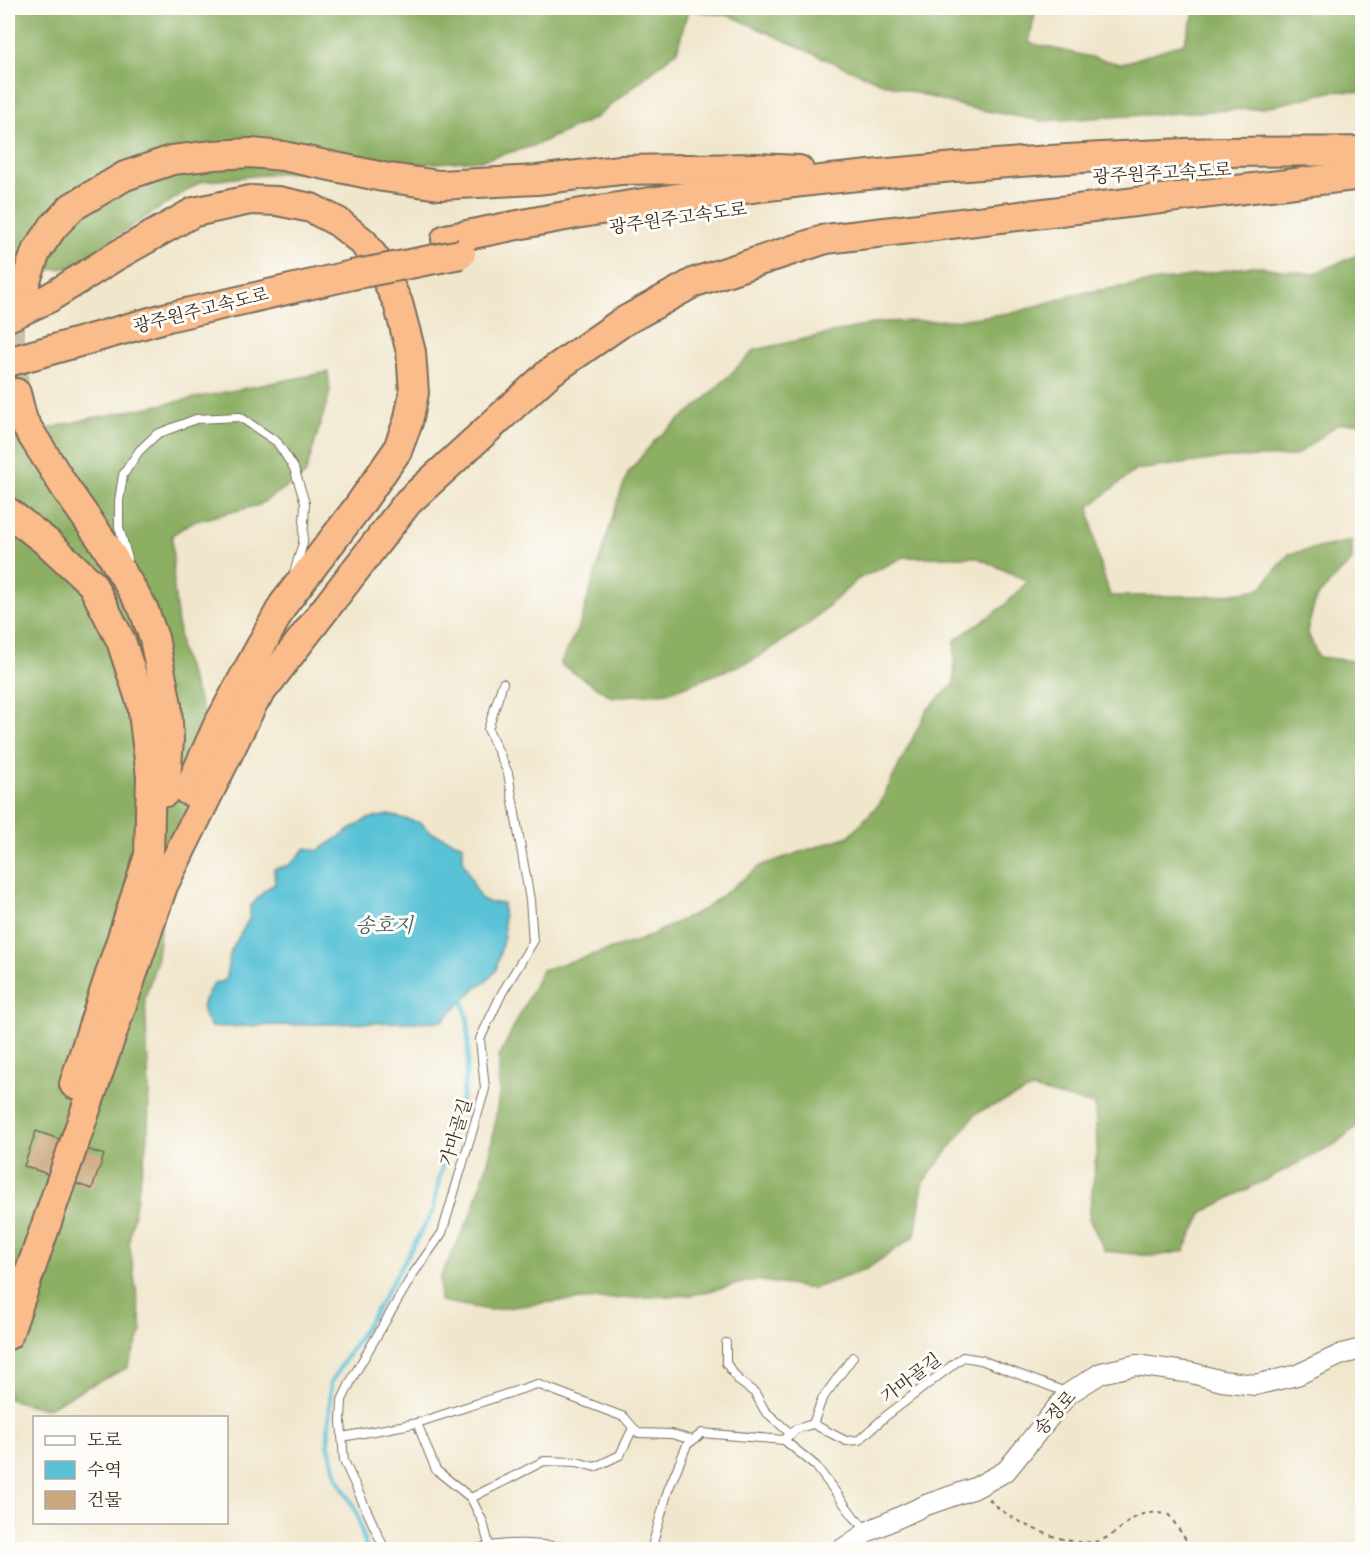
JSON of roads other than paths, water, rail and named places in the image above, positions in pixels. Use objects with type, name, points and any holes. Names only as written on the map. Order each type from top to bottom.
[{"type":"highway","name":"광주원주고속도로","points":[[8,343],[184,296],[454,246],[588,212],[677,199],[873,175],[1110,156],[1362,152]]},
{"type":"highway","points":[[24,286],[36,252],[53,227],[72,207],[97,190],[125,176],[172,160],[213,154],[251,153],[283,156],[383,177],[439,185],[537,180],[620,170],[756,168],[873,175]]},
{"type":"highway","name":"광주원주고속도로","points":[[454,246],[908,190],[1147,173],[1362,166]]},
{"type":"highway","points":[[163,886],[254,701],[408,502],[549,373],[621,323],[695,282],[826,239],[1362,175]]},
{"type":"highway","points":[[8,317],[49,298],[116,256],[194,212],[250,200],[278,201],[311,208],[338,222],[363,242],[379,264],[405,323],[411,352],[414,393],[408,422],[397,451],[283,606],[217,727],[182,805],[163,886],[8,1335]]},
{"type":"highway","name":"광주원주고속도로","points":[[8,362],[351,266]]},
{"type":"highway","points":[[8,1288],[149,855],[165,794],[169,740],[168,705],[162,671],[154,638],[142,608],[106,546],[23,421],[16,393]]},
{"type":"highway","points":[[8,512],[48,543],[92,584],[121,641],[142,705],[151,776],[149,855]]},
{"type":"street","name":"송정로","points":[[841,1550],[869,1531],[926,1505],[981,1485],[1006,1471],[1068,1394],[1101,1372],[1136,1365],[1255,1385],[1297,1375],[1342,1354],[1362,1349]]},
{"type":"lane","points":[[142,608],[119,527],[119,501],[123,475],[139,451],[157,434],[196,419],[240,417],[277,442],[294,468],[305,503],[303,543],[283,606]]},
{"type":"lane","name":"가마골길","points":[[385,1550],[344,1461],[342,1400],[354,1375],[413,1274],[442,1233],[484,1089],[480,1039],[502,993],[533,942],[530,900],[507,773],[488,729],[503,683]]},
{"type":"lane","points":[[726,1343],[726,1363],[732,1372],[739,1381],[755,1393],[765,1411],[816,1466],[854,1517],[869,1531]]},
{"type":"lane","points":[[651,1550],[668,1490],[687,1445],[702,1433],[787,1437],[796,1429],[813,1424],[822,1399],[853,1357]]},
{"type":"lane","name":"가마골길","points":[[813,1424],[846,1441],[859,1440],[886,1416],[963,1357],[981,1360],[1068,1394]]},
{"type":"lane","points":[[342,1437],[417,1423],[537,1384],[624,1417],[638,1433],[671,1434],[693,1440]]},
{"type":"lane","points":[[417,1423],[436,1470],[471,1498],[483,1522],[489,1545]]},
{"type":"lane","points":[[471,1498],[544,1461],[577,1462],[595,1467],[620,1455],[633,1428]]},
{"type":"lane","points":[[474,1550],[489,1545],[539,1544],[588,1550]]},
{"type":"water","name":"송호지","points":[[389,815],[421,823],[430,832],[463,845],[463,861],[480,898],[490,903],[503,903],[504,936],[496,970],[486,982],[477,987],[442,1021],[211,1027],[204,1014],[204,1000],[214,983],[225,981],[231,951],[250,917],[250,907],[263,892],[275,884],[274,869],[290,865],[306,848],[318,851],[367,819]]},
{"type":"waterway","points":[[367,1550],[357,1513],[337,1477],[328,1443],[331,1382],[381,1302],[433,1211],[440,1175],[462,1099],[468,1061],[468,1022],[463,1001]]},
{"type":"tunnel","points":[[16,393],[11,350],[11,320],[21,293]]}]
